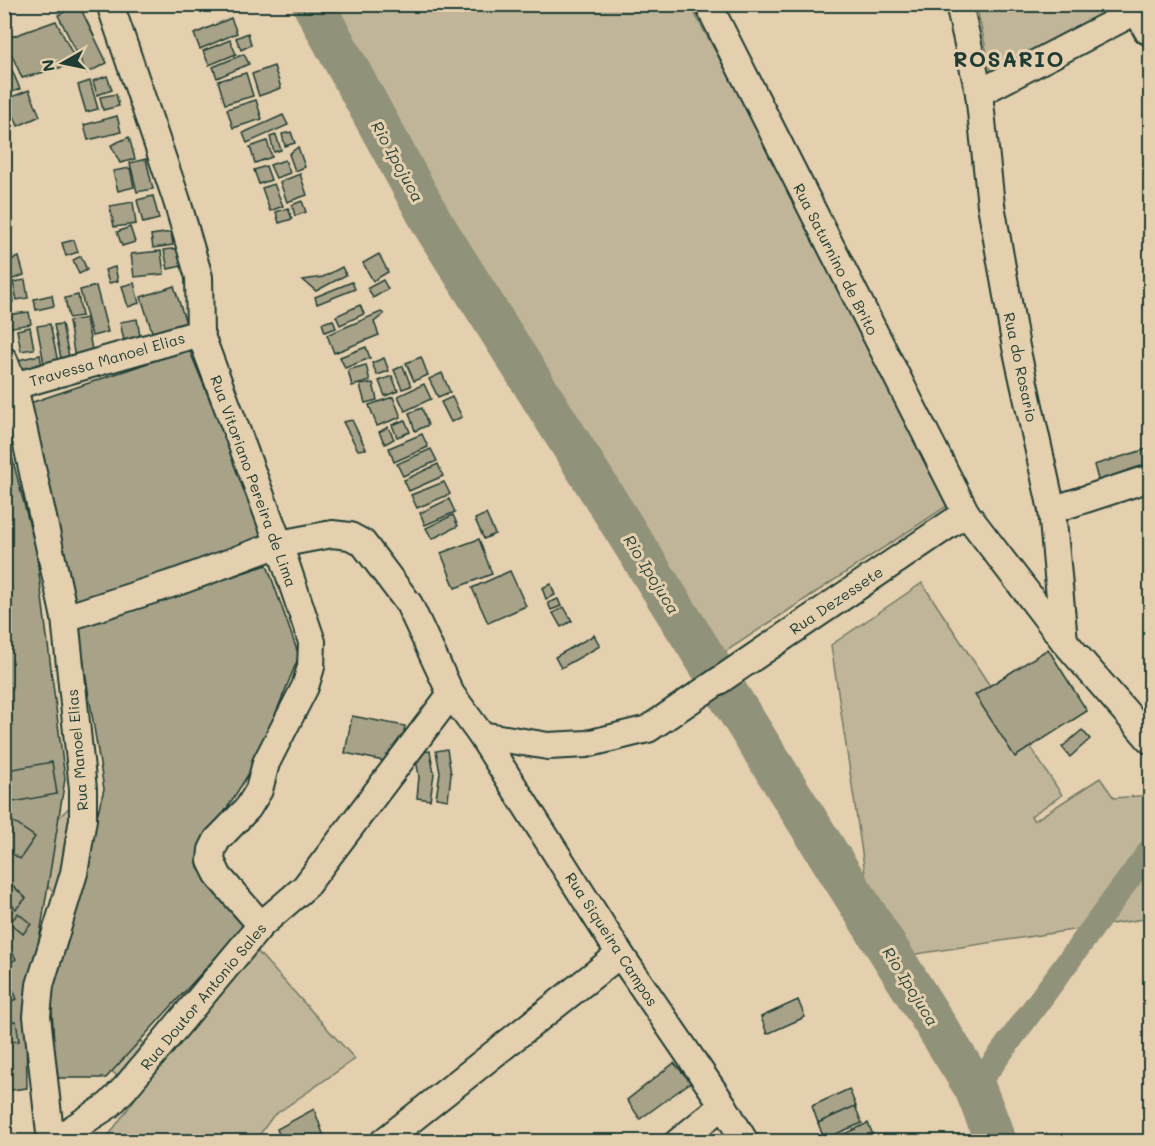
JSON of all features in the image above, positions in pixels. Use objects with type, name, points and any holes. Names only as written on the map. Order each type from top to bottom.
[{"type":"street","name":"Rua Vitoriano Pereira de Lima","points":[[110,4],[177,201],[196,266],[199,277],[200,333],[279,544],[312,642],[311,667],[305,687],[266,763],[259,790],[248,808],[217,840],[212,850],[211,861],[219,877],[261,925]]},
{"type":"street","name":"Rua Saturnino de Brito","points":[[708,4],[966,513]]},
{"type":"street","name":"Rua do Rosario","points":[[959,4],[979,93],[999,248],[1016,347],[1052,510],[1064,641]]},
{"type":"street","points":[[979,93],[1143,14]]},
{"type":"street","name":"Travessa Manoel Elias","points":[[14,386],[200,333]]},
{"type":"street","name":"Rua Manoel Elias","points":[[4,360],[14,386],[65,618],[83,789],[83,819],[74,873],[40,985],[37,1016],[51,1142]]},
{"type":"street","points":[[1052,510],[1150,478]]},
{"type":"street","name":"Rua Dezessete","points":[[481,735],[558,745],[587,744],[648,729],[966,513]]},
{"type":"street","points":[[966,513],[1064,641],[1150,740]]},
{"type":"street","points":[[65,618],[180,581],[279,544],[332,534],[350,536],[363,543],[409,604],[451,694],[481,735]]},
{"type":"street","name":"Rua Doutor Antonio Sales","points":[[51,1142],[91,1118],[126,1087],[261,925],[305,886],[451,694]]},
{"type":"street","name":"Rua Siqueira Campos","points":[[481,735],[620,954],[723,1104],[745,1142]]},
{"type":"street","points":[[383,1142],[620,954]]},
{"type":"street","points":[[678,1142],[723,1104]]},
{"type":"shaded area","points":[[1127,4],[992,76],[976,5]]},
{"type":"shaded area","points":[[328,5],[690,5],[959,498],[725,652],[702,653],[554,418]]},
{"type":"shaded area","points":[[922,583],[1062,795],[1031,816],[1034,821],[1100,778],[1114,798],[1150,795],[1150,918],[878,960],[831,645]]},
{"type":"shaded area","points":[[76,801],[69,849],[54,891],[24,871],[54,822]]},
{"type":"shaded area","points":[[257,951],[355,1059],[273,1116],[255,1141],[104,1142],[154,1072]]},
{"type":"shaded area","points":[[122,1031],[144,1043],[120,1078],[102,1064]]},
{"type":"building","points":[[79,5],[107,63],[87,73],[58,15]]},
{"type":"building","points":[[231,18],[237,33],[200,49],[194,34]]},
{"type":"building","points":[[56,21],[77,63],[22,78],[5,39]]},
{"type":"building","points":[[248,33],[251,45],[241,50],[236,38]]},
{"type":"building","points":[[230,40],[236,54],[209,65],[203,51]]},
{"type":"building","points":[[244,54],[249,64],[217,78],[213,67]]},
{"type":"building","points":[[4,55],[9,68],[4,70]]},
{"type":"building","points":[[274,66],[281,88],[259,96],[252,74]]},
{"type":"building","points":[[12,70],[20,89],[7,94],[4,74]]},
{"type":"building","points":[[246,73],[253,96],[225,104],[218,81]]},
{"type":"building","points":[[107,76],[112,90],[97,95],[93,81]]},
{"type":"building","points":[[90,81],[98,109],[86,112],[78,85]]},
{"type":"building","points":[[29,90],[40,116],[18,126],[7,99]]},
{"type":"building","points":[[116,94],[119,106],[103,110],[100,97]]},
{"type":"building","points":[[256,100],[262,119],[233,128],[227,109]]},
{"type":"building","points":[[4,104],[14,128],[5,132],[4,130]]},
{"type":"building","points":[[283,115],[288,125],[247,143],[243,133]]},
{"type":"building","points":[[117,116],[121,132],[88,140],[84,125]]},
{"type":"building","points":[[291,132],[295,143],[285,146],[282,134]]},
{"type":"building","points":[[276,135],[281,150],[274,152],[270,137]]},
{"type":"building","points":[[129,137],[135,159],[120,163],[111,145]]},
{"type":"building","points":[[267,141],[272,157],[255,163],[250,147]]},
{"type":"building","points":[[298,147],[305,167],[295,171],[289,154]]},
{"type":"building","points":[[146,159],[153,189],[137,192],[130,163]]},
{"type":"building","points":[[285,160],[290,173],[276,178],[270,165]]},
{"type":"building","points":[[266,166],[271,180],[259,184],[254,170]]},
{"type":"building","points":[[130,168],[134,187],[118,191],[113,171]]},
{"type":"building","points":[[300,174],[307,195],[287,202],[280,182]]},
{"type":"building","points":[[274,184],[283,206],[270,211],[262,188]]},
{"type":"building","points":[[153,196],[159,219],[143,223],[137,200]]},
{"type":"building","points":[[302,201],[306,212],[295,216],[292,205]]},
{"type":"building","points":[[133,202],[136,224],[114,227],[110,206]]},
{"type":"building","points":[[288,208],[292,219],[279,223],[276,212]]},
{"type":"building","points":[[130,227],[135,242],[122,246],[117,232]]},
{"type":"building","points":[[171,232],[173,245],[153,248],[151,235]]},
{"type":"building","points":[[74,240],[78,252],[66,256],[62,243]]},
{"type":"building","points":[[9,246],[12,256],[4,258],[4,248]]},
{"type":"building","points":[[179,248],[182,266],[168,269],[164,250]]},
{"type":"building","points":[[161,251],[164,274],[134,277],[131,254]]},
{"type":"building","points":[[379,254],[388,272],[373,281],[363,263]]},
{"type":"building","points":[[81,256],[87,270],[79,274],[73,260]]},
{"type":"building","points":[[19,257],[24,275],[10,280],[4,262]]},
{"type":"building","points":[[115,267],[118,281],[109,283],[105,270]]},
{"type":"building","points":[[342,267],[346,275],[316,291],[303,280],[323,277]]},
{"type":"building","points":[[25,280],[28,298],[17,300],[13,282]]},
{"type":"building","points":[[383,280],[388,289],[373,298],[368,288]]},
{"type":"building","points":[[352,282],[355,289],[317,304],[315,297]]},
{"type":"building","points":[[10,283],[13,302],[4,304],[4,284]]},
{"type":"building","points":[[134,283],[139,303],[128,307],[122,286]]},
{"type":"building","points":[[96,286],[108,332],[92,336],[80,290]]},
{"type":"building","points":[[174,286],[186,323],[153,335],[141,297]]},
{"type":"building","points":[[52,295],[54,306],[36,310],[34,299]]},
{"type":"building","points":[[78,295],[82,316],[69,318],[65,298]]},
{"type":"building","points":[[360,305],[364,314],[340,325],[336,316]]},
{"type":"building","points":[[29,312],[31,324],[7,328],[5,315]]},
{"type":"building","points":[[381,312],[384,314],[374,322],[379,335],[334,353],[327,335]]},
{"type":"building","points":[[86,318],[93,355],[75,359],[69,321]]},
{"type":"building","points":[[137,319],[141,342],[125,345],[120,322]]},
{"type":"building","points":[[333,320],[336,328],[325,332],[322,323]]},
{"type":"building","points":[[50,324],[59,367],[45,369],[37,326]]},
{"type":"building","points":[[62,324],[70,361],[62,363],[54,325]]},
{"type":"building","points":[[30,327],[34,349],[21,351],[17,330]]},
{"type":"building","points":[[366,347],[370,358],[345,368],[340,357]]},
{"type":"building","points":[[189,349],[266,537],[76,604],[30,403]]},
{"type":"building","points":[[40,355],[43,373],[29,375],[20,368],[18,360]]},
{"type":"building","points":[[421,357],[428,375],[414,381],[406,363]]},
{"type":"building","points":[[384,358],[389,371],[377,375],[372,363]]},
{"type":"building","points":[[366,365],[370,381],[352,386],[348,370]]},
{"type":"building","points":[[403,366],[411,386],[402,389],[394,370]]},
{"type":"building","points":[[442,373],[450,392],[438,397],[429,379]]},
{"type":"building","points":[[392,376],[398,391],[385,396],[379,381]]},
{"type":"building","points":[[373,383],[377,400],[365,403],[360,385]]},
{"type":"building","points":[[424,384],[431,399],[405,411],[398,396]]},
{"type":"building","points":[[393,397],[401,417],[377,426],[369,405]]},
{"type":"building","points":[[452,397],[462,417],[451,422],[441,402]]},
{"type":"building","points":[[422,408],[428,425],[415,431],[409,413]]},
{"type":"building","points":[[352,420],[366,449],[358,450],[343,422]]},
{"type":"building","points":[[405,420],[410,432],[397,437],[392,425]]},
{"type":"building","points":[[4,426],[36,550],[65,779],[26,1022],[27,1088],[4,1091]]},
{"type":"building","points":[[388,427],[394,439],[385,444],[379,432]]},
{"type":"building","points":[[422,434],[428,447],[394,462],[389,448]]},
{"type":"building","points":[[1150,448],[1150,467],[1099,483],[1094,465]]},
{"type":"building","points":[[431,449],[437,461],[403,476],[397,464]]},
{"type":"building","points":[[438,464],[443,476],[409,491],[404,480]]},
{"type":"building","points":[[444,482],[450,494],[417,508],[411,495]]},
{"type":"building","points":[[449,499],[455,512],[425,525],[420,513]]},
{"type":"building","points":[[486,514],[495,534],[484,539],[475,519]]},
{"type":"building","points":[[453,515],[458,526],[432,539],[426,528]]},
{"type":"building","points":[[479,539],[492,574],[455,588],[441,553]]},
{"type":"building","points":[[267,565],[299,656],[256,762],[207,840],[248,922],[106,1078],[56,1078],[51,994],[104,789],[78,628]]},
{"type":"building","points":[[510,571],[526,606],[488,623],[472,588]]},
{"type":"building","points":[[551,584],[555,595],[546,599],[542,588]]},
{"type":"building","points":[[558,599],[561,606],[551,610],[548,603]]},
{"type":"building","points":[[564,607],[572,621],[561,627],[553,613]]},
{"type":"building","points":[[594,635],[600,646],[561,668],[555,657]]},
{"type":"building","points":[[1048,649],[1087,711],[1015,757],[975,695]]},
{"type":"building","points":[[352,716],[405,726],[398,764],[345,753]]},
{"type":"building","points":[[1082,730],[1090,739],[1070,757],[1062,747]]},
{"type":"building","points":[[447,749],[451,774],[448,800],[436,798],[440,773],[436,751]]},
{"type":"building","points":[[430,751],[434,774],[430,800],[417,798],[419,777],[415,753]]},
{"type":"building","points":[[52,762],[57,794],[13,802],[7,770]]},
{"type":"building","points":[[12,821],[35,837],[20,859],[4,848],[4,831]]},
{"type":"building","points":[[4,878],[26,898],[16,909],[4,898]]},
{"type":"building","points":[[4,904],[12,911],[5,918],[4,918]]},
{"type":"building","points":[[18,913],[31,924],[23,934],[10,923]]},
{"type":"building","points":[[4,938],[12,947],[4,952]]},
{"type":"building","points":[[12,952],[16,959],[4,967],[4,957]]},
{"type":"building","points":[[4,973],[17,999],[4,1004]]},
{"type":"building","points":[[798,1000],[805,1017],[767,1034],[761,1017]]},
{"type":"building","points":[[16,1021],[19,1041],[8,1042],[5,1023]]},
{"type":"building","points":[[674,1063],[691,1082],[640,1119],[627,1100]]},
{"type":"building","points":[[849,1089],[856,1106],[818,1123],[812,1106]]},
{"type":"building","points":[[855,1106],[862,1123],[824,1139],[818,1123]]},
{"type":"building","points":[[314,1109],[326,1142],[282,1142],[277,1129]]},
{"type":"building","points":[[868,1123],[875,1140],[832,1142],[831,1140]]},
{"type":"waterway","name":"Rio Ipojuca","points":[[313,4],[433,224],[975,1088],[996,1142]]},
{"type":"waterway","points":[[975,1088],[1150,850]]},
{"type":"district","name":"ROSARIO","points":[[1009,58]]}]
